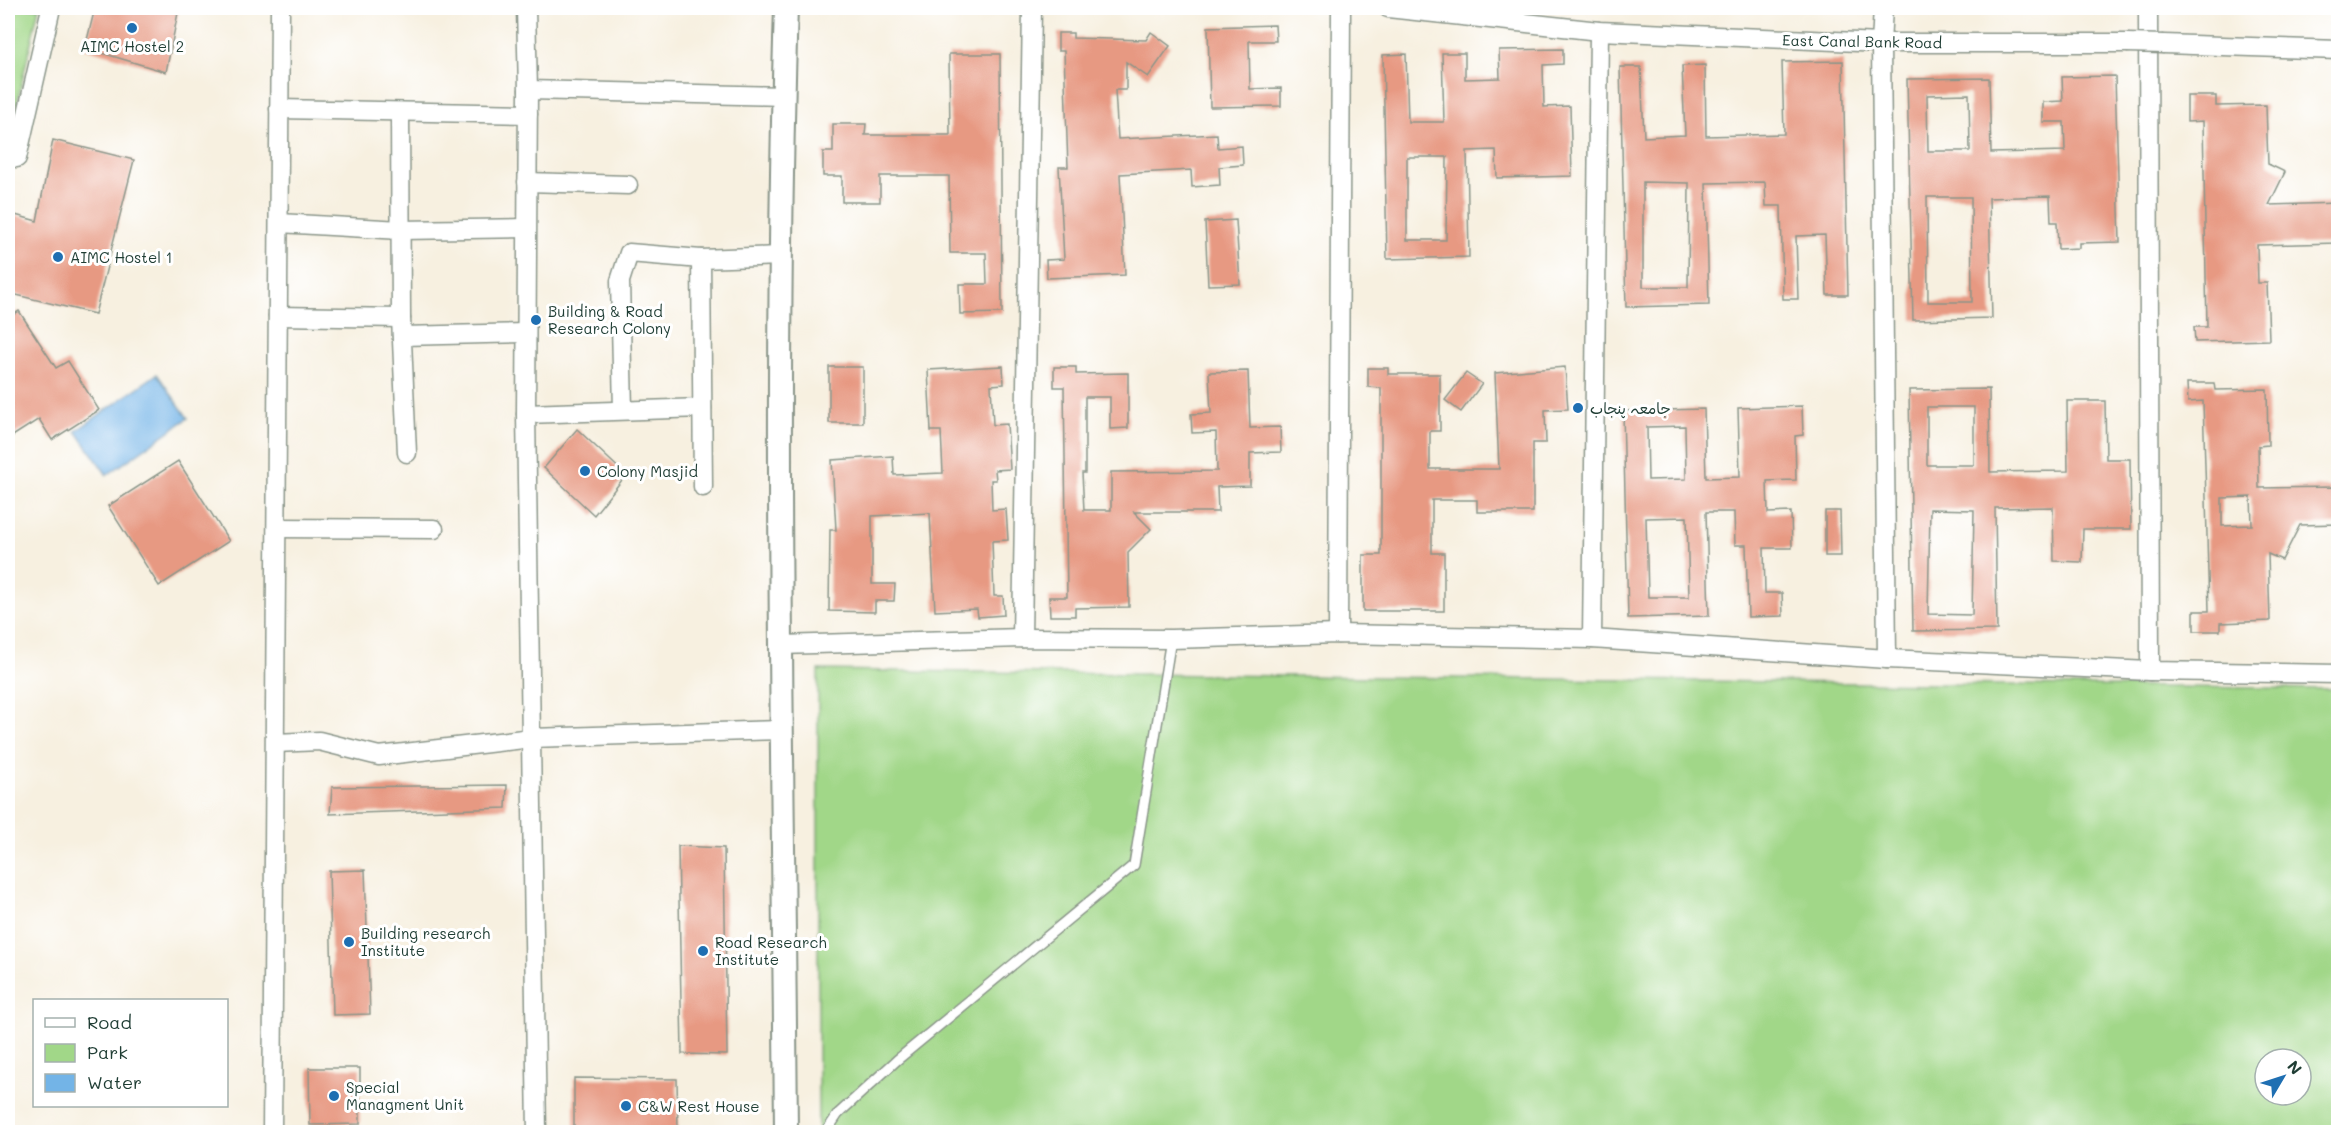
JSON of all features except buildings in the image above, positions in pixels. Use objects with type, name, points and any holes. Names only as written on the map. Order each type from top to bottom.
[{"type":"street","points":[[8,156],[17,158],[51,8]]},
{"type":"street","points":[[272,1132],[280,8]]},
{"type":"street","points":[[526,8],[528,90],[526,414],[537,1132]]},
{"type":"street","points":[[786,8],[781,256],[781,645],[786,1132]]},
{"type":"street","points":[[1022,638],[1032,8]]},
{"type":"street","points":[[1338,634],[1341,8]]},
{"type":"street","name":"East Canal Bank Road","points":[[1388,8],[1599,31],[1881,43],[2164,44],[2338,50]]},
{"type":"street","points":[[1883,8],[1881,43],[1887,659]]},
{"type":"street","points":[[2148,8],[2150,671]]},
{"type":"street","points":[[1592,639],[1599,31]]},
{"type":"street","points":[[528,90],[784,96]]},
{"type":"street","points":[[279,109],[528,114]]},
{"type":"street","points":[[400,112],[406,453]]},
{"type":"street","points":[[527,182],[628,185]]},
{"type":"street","points":[[279,223],[401,230],[526,228]]},
{"type":"street","points":[[623,411],[620,281],[629,253],[700,259],[781,256]]},
{"type":"street","points":[[700,259],[703,487]]},
{"type":"street","points":[[278,316],[402,327],[526,333]]},
{"type":"street","points":[[526,414],[702,408]]},
{"type":"street","points":[[277,528],[434,529]]},
{"type":"street","points":[[781,645],[1022,638],[1171,639],[1338,634],[1592,639],[1887,659],[2150,671],[2338,675]]},
{"type":"street","points":[[276,743],[319,741],[379,756],[532,738],[782,730]]},
{"type":"lane","points":[[826,1132],[838,1114],[897,1060],[1134,865],[1171,639]]},
{"type":"lane","points":[[130,1132],[149,1131]]},
{"type":"green space","points":[[8,8],[39,8],[8,142]]},
{"type":"green space","points":[[818,670],[2338,689],[2338,1132],[818,1132]]},
{"type":"water","points":[[157,374],[188,418],[107,475],[76,431]]},
{"type":"place","name":"AIMC Hostel 2","points":[[132,28]]},
{"type":"place","name":"AIMC Hostel 1","points":[[58,257]]},
{"type":"place","name":"Building & Road Research Colony","points":[[536,320]]},
{"type":"place","name":"جامعہ پنجاب","points":[[1578,408]]},
{"type":"place","name":"Colony Masjid","points":[[585,471]]},
{"type":"place","name":"Building research Institute","points":[[349,942]]},
{"type":"place","name":"Road Research Institute","points":[[703,951]]},
{"type":"place","name":"Special Managment Unit","points":[[334,1096]]},
{"type":"place","name":"C&W Rest House","points":[[626,1106]]}]
